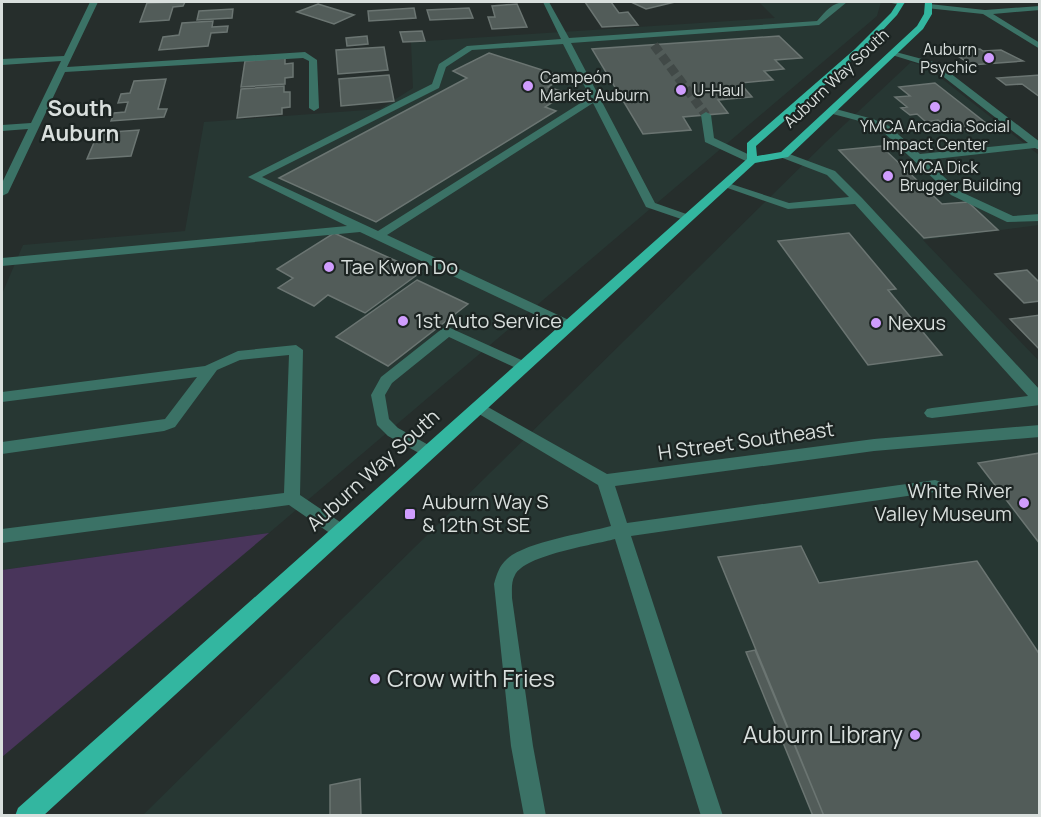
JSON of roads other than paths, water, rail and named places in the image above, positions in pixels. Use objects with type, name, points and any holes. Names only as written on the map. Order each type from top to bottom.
[{"type":"main road","name":"Auburn Way South","points":[[752,160],[751,145],[874,36],[895,15],[901,2]]},
{"type":"main road","name":"Auburn Way South","points":[[26,816],[752,160],[784,155],[920,27],[928,14],[926,4]]},
{"type":"street","points":[[2,2],[9,2]]},
{"type":"street","points":[[2,193],[94,2]]},
{"type":"street","points":[[546,2],[650,205],[688,218]]},
{"type":"street","points":[[568,325],[253,177],[436,86],[442,66],[470,48],[819,23],[835,6],[843,2]]},
{"type":"street","points":[[926,4],[985,12],[1040,8]]},
{"type":"street","points":[[985,12],[1040,47]]},
{"type":"street","points":[[646,34],[654,45]]},
{"type":"street","points":[[895,53],[934,65],[1039,146]]},
{"type":"street","points":[[61,70],[306,55],[313,60],[314,108]]},
{"type":"street","points":[[2,62],[67,58]]},
{"type":"street","points":[[378,236],[596,97]]},
{"type":"street","points":[[832,111],[870,121],[885,128],[955,194],[1011,220],[1040,217]]},
{"type":"street","points":[[706,115],[709,140],[752,160]]},
{"type":"street","points":[[2,128],[34,126]]},
{"type":"street","points":[[916,158],[1039,146]]},
{"type":"street","points":[[784,155],[831,173],[1040,400]]},
{"type":"street","points":[[724,185],[788,206],[858,200]]},
{"type":"street","points":[[2,262],[360,228]]},
{"type":"street","points":[[428,452],[393,432],[382,421],[378,395],[386,380],[448,331],[523,366]]},
{"type":"street","points":[[2,397],[207,371],[238,356],[296,350],[292,498]]},
{"type":"street","points":[[2,448],[159,427],[170,423],[207,371]]},
{"type":"street","points":[[932,413],[1040,400]]},
{"type":"street","points":[[479,407],[605,481],[712,816]]},
{"type":"street","name":"H Street Southeast","points":[[605,481],[874,445],[1040,431]]},
{"type":"street","points":[[535,816],[522,746],[502,584],[507,572],[527,555],[621,531],[934,486]]},
{"type":"street","points":[[2,536],[292,498],[340,531]]},
{"type":"tunnel","points":[[654,45],[706,115]]},
{"type":"place","name":"Auburn Psychic","points":[[989,58]]},
{"type":"place","name":"Campeón Market Auburn","points":[[528,86]]},
{"type":"place","name":"U-Haul","points":[[681,90]]},
{"type":"place","name":"YMCA Arcadia Social Impact Center","points":[[935,107]]},
{"type":"place","name":"YMCA Dick Brugger Building","points":[[888,176]]},
{"type":"place","name":"Tae Kwon Do","points":[[329,267]]},
{"type":"place","name":"1st Auto Service","points":[[403,321]]},
{"type":"place","name":"Nexus","points":[[876,323]]},
{"type":"place","name":"White River Valley Museum","points":[[1024,503]]},
{"type":"place","name":"Auburn Way S & 12th St SE","points":[[410,514]]},
{"type":"place","name":"Crow with Fries","points":[[375,679]]},
{"type":"place","name":"Auburn Library","points":[[915,735]]},
{"type":"district","name":"South Auburn","points":[[80,120]]}]
